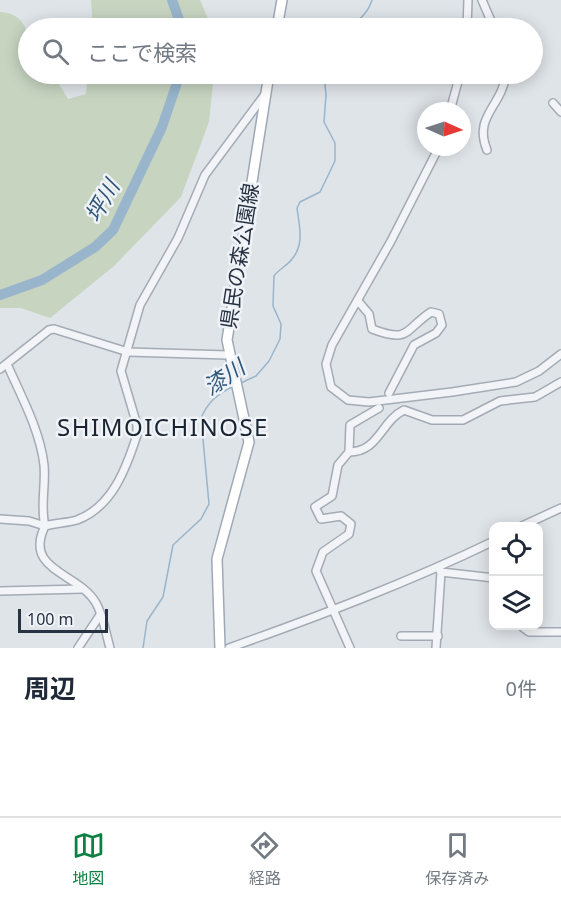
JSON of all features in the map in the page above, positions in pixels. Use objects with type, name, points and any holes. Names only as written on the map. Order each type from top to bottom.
[{"type":"main road","points":[[279,18],[282,0]]},
{"type":"main road","name":"県民の森公園線","points":[[220,648],[218,559],[220,541],[249,442],[227,340],[267,84]]},
{"type":"street","points":[[467,18],[468,0]]},
{"type":"street","points":[[482,0],[490,18]]},
{"type":"street","points":[[452,102],[457,84]]},
{"type":"street","points":[[487,150],[481,135],[484,122],[504,84]]},
{"type":"street","points":[[0,519],[29,521],[45,526],[62,521],[74,521],[93,512],[110,498],[137,435],[121,371],[140,306],[177,238],[205,175],[266,93]]},
{"type":"street","points":[[553,103],[561,112]]},
{"type":"street","points":[[435,156],[332,345],[326,364],[331,387],[348,400],[380,401],[516,382],[539,371],[561,354]]},
{"type":"street","points":[[358,301],[369,314],[372,329],[390,336],[409,333],[431,312],[439,314],[442,319],[436,333],[414,345],[389,393]]},
{"type":"street","points":[[0,369],[49,330],[60,330],[128,352],[230,359]]},
{"type":"street","points":[[7,364],[33,425],[44,465],[43,516],[45,526],[38,548],[44,561],[82,589],[96,603],[110,648]]},
{"type":"street","points":[[349,452],[366,449],[396,414],[404,410],[432,420],[463,420],[500,401],[535,397],[561,382]]},
{"type":"street","points":[[350,648],[317,576],[316,566],[322,552],[350,534],[352,528],[349,520],[341,516],[318,517],[315,507],[332,496],[336,472],[349,452],[350,425],[379,408]]},
{"type":"street","points":[[530,522],[561,507]]},
{"type":"street","points":[[229,648],[439,570],[489,544]]},
{"type":"street","points":[[439,570],[489,577]]},
{"type":"street","points":[[436,648],[439,570]]},
{"type":"street","points":[[0,591],[82,589]]},
{"type":"street","points":[[78,648],[100,615]]},
{"type":"street","points":[[526,630],[529,632],[561,632]]},
{"type":"street","points":[[401,636],[438,636]]},
{"type":"green space","points":[[91,0],[200,0],[208,18],[92,18]]},
{"type":"green space","points":[[0,12],[18,18],[18,84],[59,84],[68,99],[86,94],[87,84],[213,84],[209,122],[181,197],[114,266],[50,318],[21,308],[0,308]]},
{"type":"waterway","name":"坪川","points":[[172,0],[178,18]]},
{"type":"waterway","name":"漆川","points":[[360,18],[372,0]]},
{"type":"waterway","name":"坪川","points":[[0,295],[42,280],[95,247],[113,230],[162,127],[177,84]]},
{"type":"waterway","name":"漆川","points":[[241,383],[256,376],[269,361],[280,339],[281,324],[273,306],[274,276],[290,261],[299,247],[297,208],[300,202],[320,192],[335,161],[335,143],[324,122],[325,84]]},
{"type":"waterway","name":"漆川","points":[[143,648],[147,621],[163,597],[173,545],[201,519],[209,504],[201,418],[214,399],[234,386]]},
{"type":"district","name":"SHIMOICHINOSE","points":[[163,428]]}]
